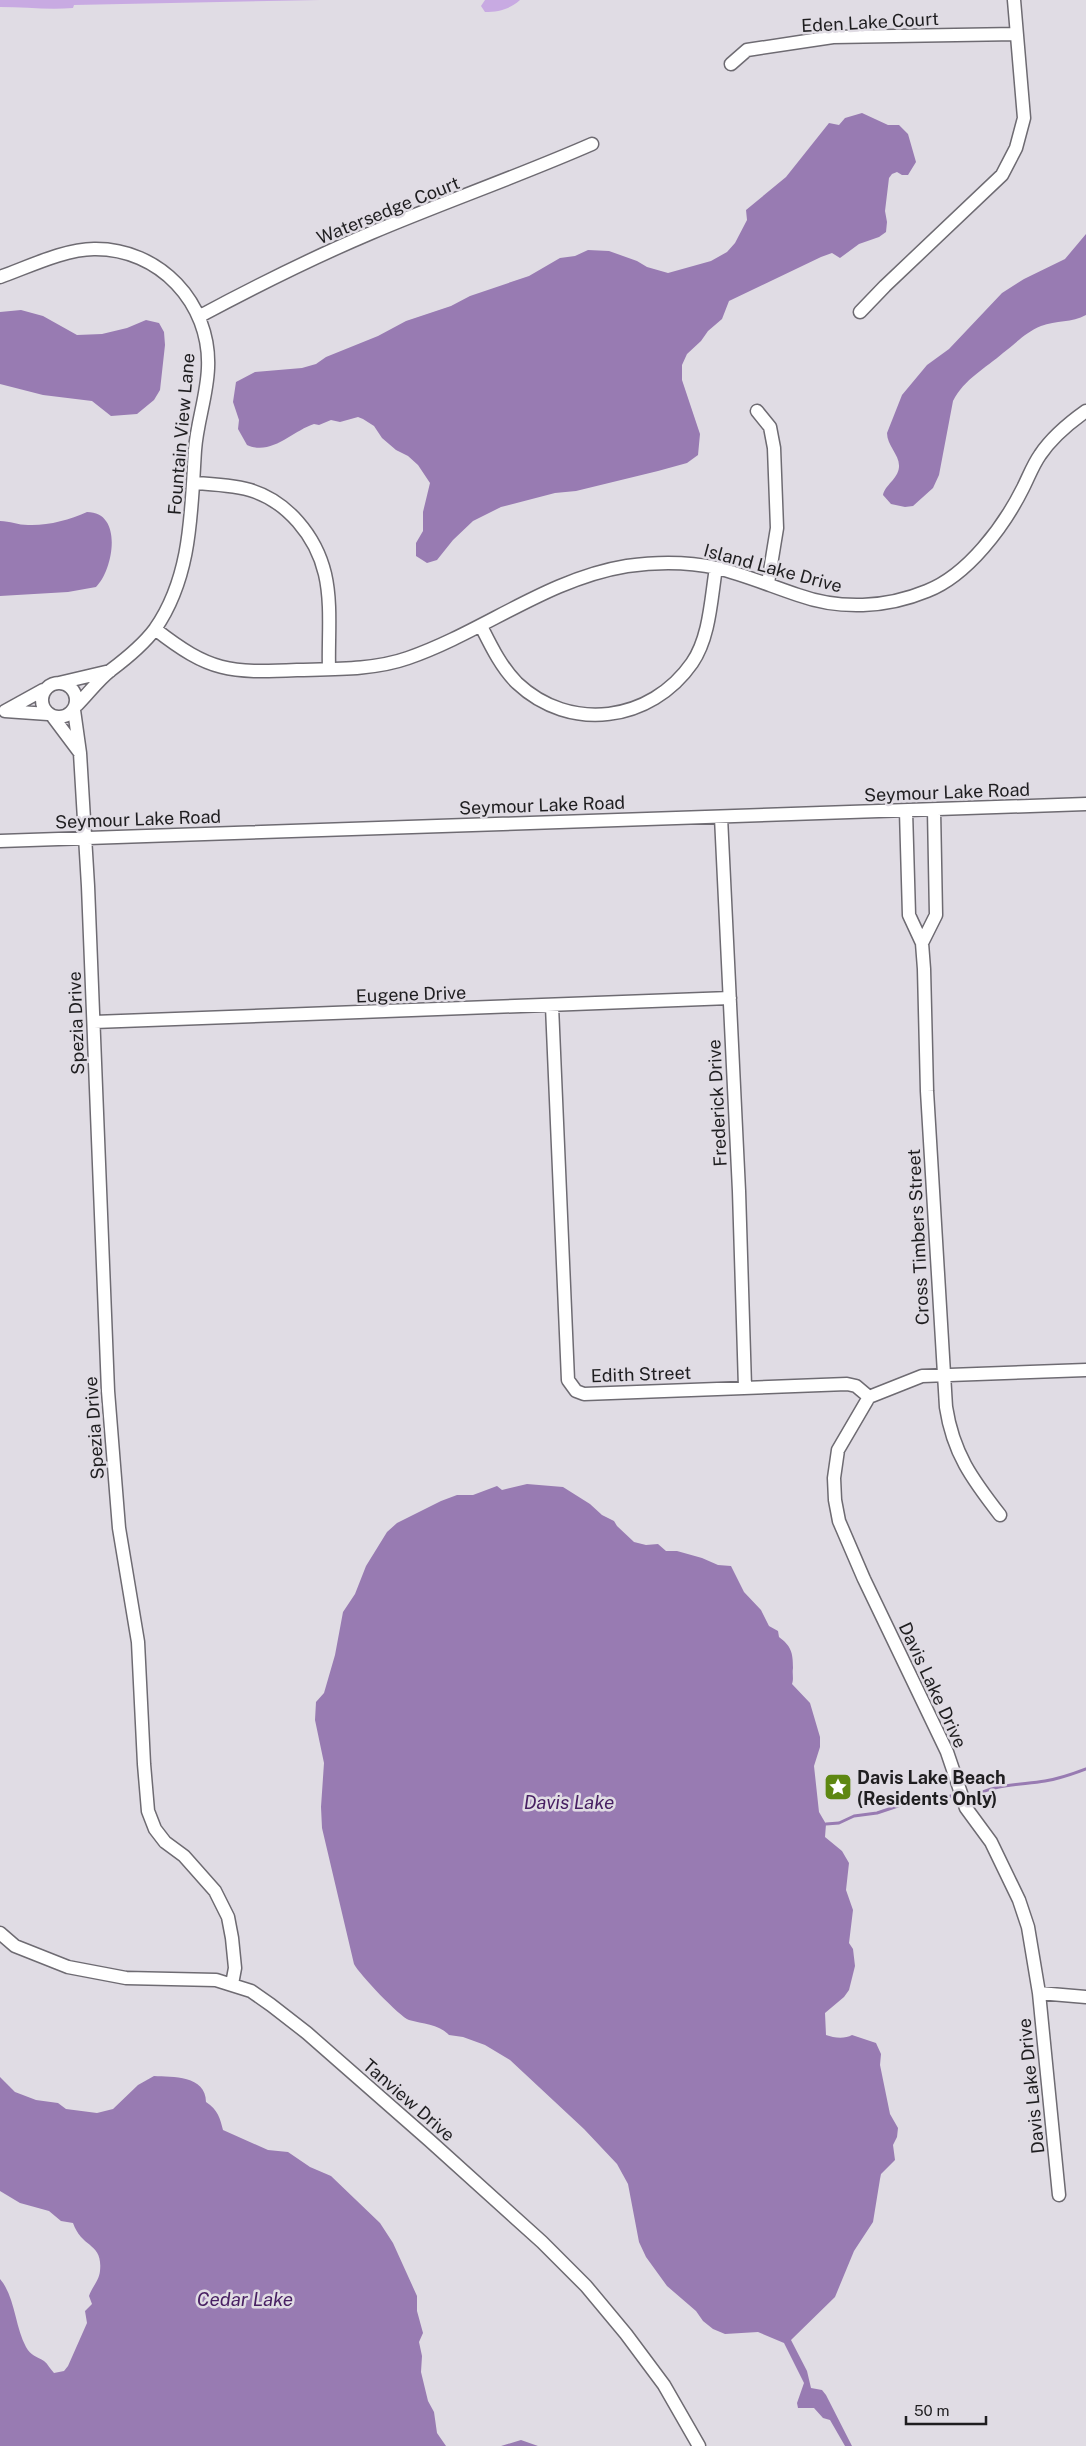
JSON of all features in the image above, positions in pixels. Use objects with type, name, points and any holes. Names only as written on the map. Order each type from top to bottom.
[{"type":"street","points":[[860,312],[1002,175],[1016,148],[1024,118],[1014,0]]},
{"type":"street","name":"Eden Lake Court","points":[[731,64],[747,50],[832,37],[1016,34]]},
{"type":"street","name":"Watersedge Court","points":[[200,316],[264,282],[372,233],[518,176],[592,144]]},
{"type":"street","name":"Fountain View Lane","points":[[0,277],[75,251],[93,248],[117,250],[158,267],[174,279],[200,316],[207,341],[208,368],[198,423],[188,543],[177,584],[155,629],[127,659],[110,671],[75,708]]},
{"type":"street","points":[[757,410],[770,427],[774,448],[777,528],[768,583]]},
{"type":"street","name":"Island Lake Drive","points":[[155,629],[184,651],[206,663],[225,668],[263,672],[329,669],[405,659],[481,626],[548,590],[600,571],[629,566],[693,564],[716,568],[768,583],[828,604],[874,605],[902,600],[930,590],[957,573],[976,555],[1010,511],[1040,455],[1061,431],[1086,411]]},
{"type":"street","points":[[193,482],[250,490],[272,500],[289,512],[302,526],[318,555],[325,575],[329,669]]},
{"type":"street","points":[[481,626],[506,671],[536,698],[562,710],[587,714],[619,714],[652,701],[677,681],[692,663],[703,638],[716,568]]},
{"type":"street","name":"Fountain View Lane","points":[[59,683],[110,671]]},
{"type":"street","points":[[3,711],[52,684],[59,683],[71,688],[74,693],[80,753]]},
{"type":"street","points":[[43,690],[42,707],[80,753]]},
{"type":"street","points":[[3,711],[67,716],[75,708]]},
{"type":"street","name":"Spezia Drive","points":[[80,753],[86,838],[108,1391],[118,1519],[138,1642],[148,1810],[154,1829],[165,1842],[184,1856],[215,1891],[228,1918],[232,1938],[235,1968],[232,1984]]},
{"type":"street","name":"Seymour Lake Road","points":[[0,841],[1086,804]]},
{"type":"street","name":"Cross Timbers Street","points":[[922,943],[936,915],[934,810]]},
{"type":"street","name":"Cross Timbers Street","points":[[906,811],[909,915],[922,943],[928,1101],[944,1373],[950,1432],[959,1456],[973,1480],[1000,1514]]},
{"type":"street","name":"Frederick Drive","points":[[721,817],[745,1388]]},
{"type":"street","name":"Eugene Drive","points":[[94,1022],[730,998]]},
{"type":"street","name":"Edith Street","points":[[552,1006],[568,1380],[571,1386],[584,1394],[846,1384],[856,1386],[869,1397]]},
{"type":"street","points":[[869,1397],[922,1376],[944,1373],[1086,1370]]},
{"type":"street","name":"Davis Lake Drive","points":[[869,1397],[838,1450],[834,1478],[839,1521],[872,1596],[947,1752],[966,1808],[992,1842],[1028,1927],[1039,1993],[1059,2195]]},
{"type":"street","name":"Tanview Drive","points":[[0,1933],[16,1946],[68,1967],[126,1978],[216,1980],[251,1991],[307,2033],[542,2242],[586,2286],[626,2334],[664,2385],[699,2446]]},
{"type":"street","points":[[1039,1993],[1086,1996]]},
{"type":"shaded area","points":[[0,0],[320,0],[74,5],[73,8],[55,9],[0,7]]},
{"type":"shaded area","points":[[485,0],[520,0],[504,9],[485,12],[481,6]]},
{"type":"water","points":[[862,113],[888,125],[899,125],[908,134],[916,162],[908,175],[902,175],[897,172],[889,178],[885,211],[886,232],[879,237],[859,244],[840,258],[832,253],[821,257],[729,301],[722,319],[687,354],[682,365],[682,380],[700,434],[698,455],[687,463],[576,491],[555,493],[501,507],[473,521],[453,540],[437,560],[427,563],[416,556],[416,543],[423,531],[423,512],[430,483],[418,465],[382,438],[374,426],[358,417],[340,422],[331,420],[319,425],[314,424],[306,427],[273,445],[256,448],[247,445],[238,429],[239,420],[233,402],[236,382],[255,372],[302,368],[316,364],[326,357],[378,336],[406,321],[529,276],[560,258],[575,256],[588,250],[609,251],[637,261],[647,267],[668,273],[711,261],[727,252],[735,243],[747,220],[746,210],[786,177],[829,123],[839,125],[845,118]]},
{"type":"water","points":[[1086,234],[1086,315],[1081,318],[1047,324],[1036,328],[969,380],[953,401],[939,475],[933,488],[913,506],[905,507],[891,504],[883,495],[898,471],[899,463],[887,433],[902,395],[927,365],[949,349],[1002,293],[1024,279],[1065,259]]},
{"type":"water","points":[[21,310],[43,316],[77,335],[102,334],[127,328],[146,320],[159,323],[164,332],[165,345],[160,390],[154,400],[137,414],[111,416],[92,401],[43,395],[0,384],[0,312]]},
{"type":"water","points":[[87,512],[99,515],[106,521],[111,532],[112,544],[107,569],[96,587],[68,592],[0,596],[0,521],[24,525],[43,525]]},
{"type":"water","name":"Davis Lake","points":[[527,1484],[563,1487],[590,1504],[602,1515],[614,1521],[634,1542],[646,1545],[658,1544],[666,1551],[677,1551],[718,1565],[731,1566],[744,1592],[761,1610],[769,1626],[778,1631],[779,1637],[789,1647],[792,1658],[792,1684],[810,1703],[820,1737],[820,1747],[814,1766],[819,1812],[826,1824],[825,1837],[842,1851],[849,1863],[846,1890],[853,1910],[849,1943],[853,1949],[855,1966],[849,1990],[844,1997],[825,2013],[826,2035],[839,2038],[852,2035],[876,2043],[881,2054],[880,2065],[890,2114],[898,2128],[897,2137],[893,2145],[895,2160],[881,2174],[873,2222],[854,2251],[835,2297],[791,2340],[807,2371],[811,2388],[822,2390],[826,2395],[852,2446],[845,2446],[830,2420],[823,2418],[814,2408],[798,2408],[797,2403],[804,2383],[784,2343],[758,2332],[725,2334],[713,2329],[703,2321],[696,2311],[667,2286],[646,2257],[639,2242],[628,2184],[617,2164],[584,2129],[510,2060],[485,2045],[463,2037],[449,2035],[436,2026],[409,2020],[404,2017],[363,1977],[354,1964],[322,1828],[321,1807],[324,1763],[315,1720],[316,1702],[324,1693],[335,1655],[343,1612],[355,1594],[366,1566],[387,1532],[397,1523],[457,1495],[473,1495],[497,1486],[502,1490]]},
{"type":"water","name":"Cedar Lake","points":[[154,2076],[187,2079],[194,2082],[205,2093],[206,2102],[218,2114],[223,2130],[268,2150],[288,2152],[310,2167],[331,2176],[380,2223],[393,2243],[417,2296],[417,2311],[423,2333],[419,2342],[422,2356],[421,2372],[428,2401],[434,2412],[437,2433],[446,2446],[0,2446],[0,2279],[9,2294],[26,2347],[32,2354],[45,2362],[54,2373],[64,2371],[68,2366],[87,2323],[85,2311],[92,2304],[89,2296],[99,2275],[100,2262],[95,2250],[81,2237],[73,2223],[61,2221],[49,2211],[20,2203],[0,2191],[0,2077],[15,2092],[36,2100],[58,2103],[66,2109],[97,2113],[113,2109],[138,2085]]},
{"type":"water","points":[[521,2440],[538,2446],[501,2446]]},
{"type":"waterway","points":[[972,1797],[998,1787],[1050,1780],[1086,1769]]},
{"type":"waterway","points":[[826,1824],[839,1823],[854,1816],[877,1813],[904,1804],[934,1802],[951,1796]]},
{"type":"place","name":"Davis Lake Beach (Residents Only)","points":[[838,1787]]}]
